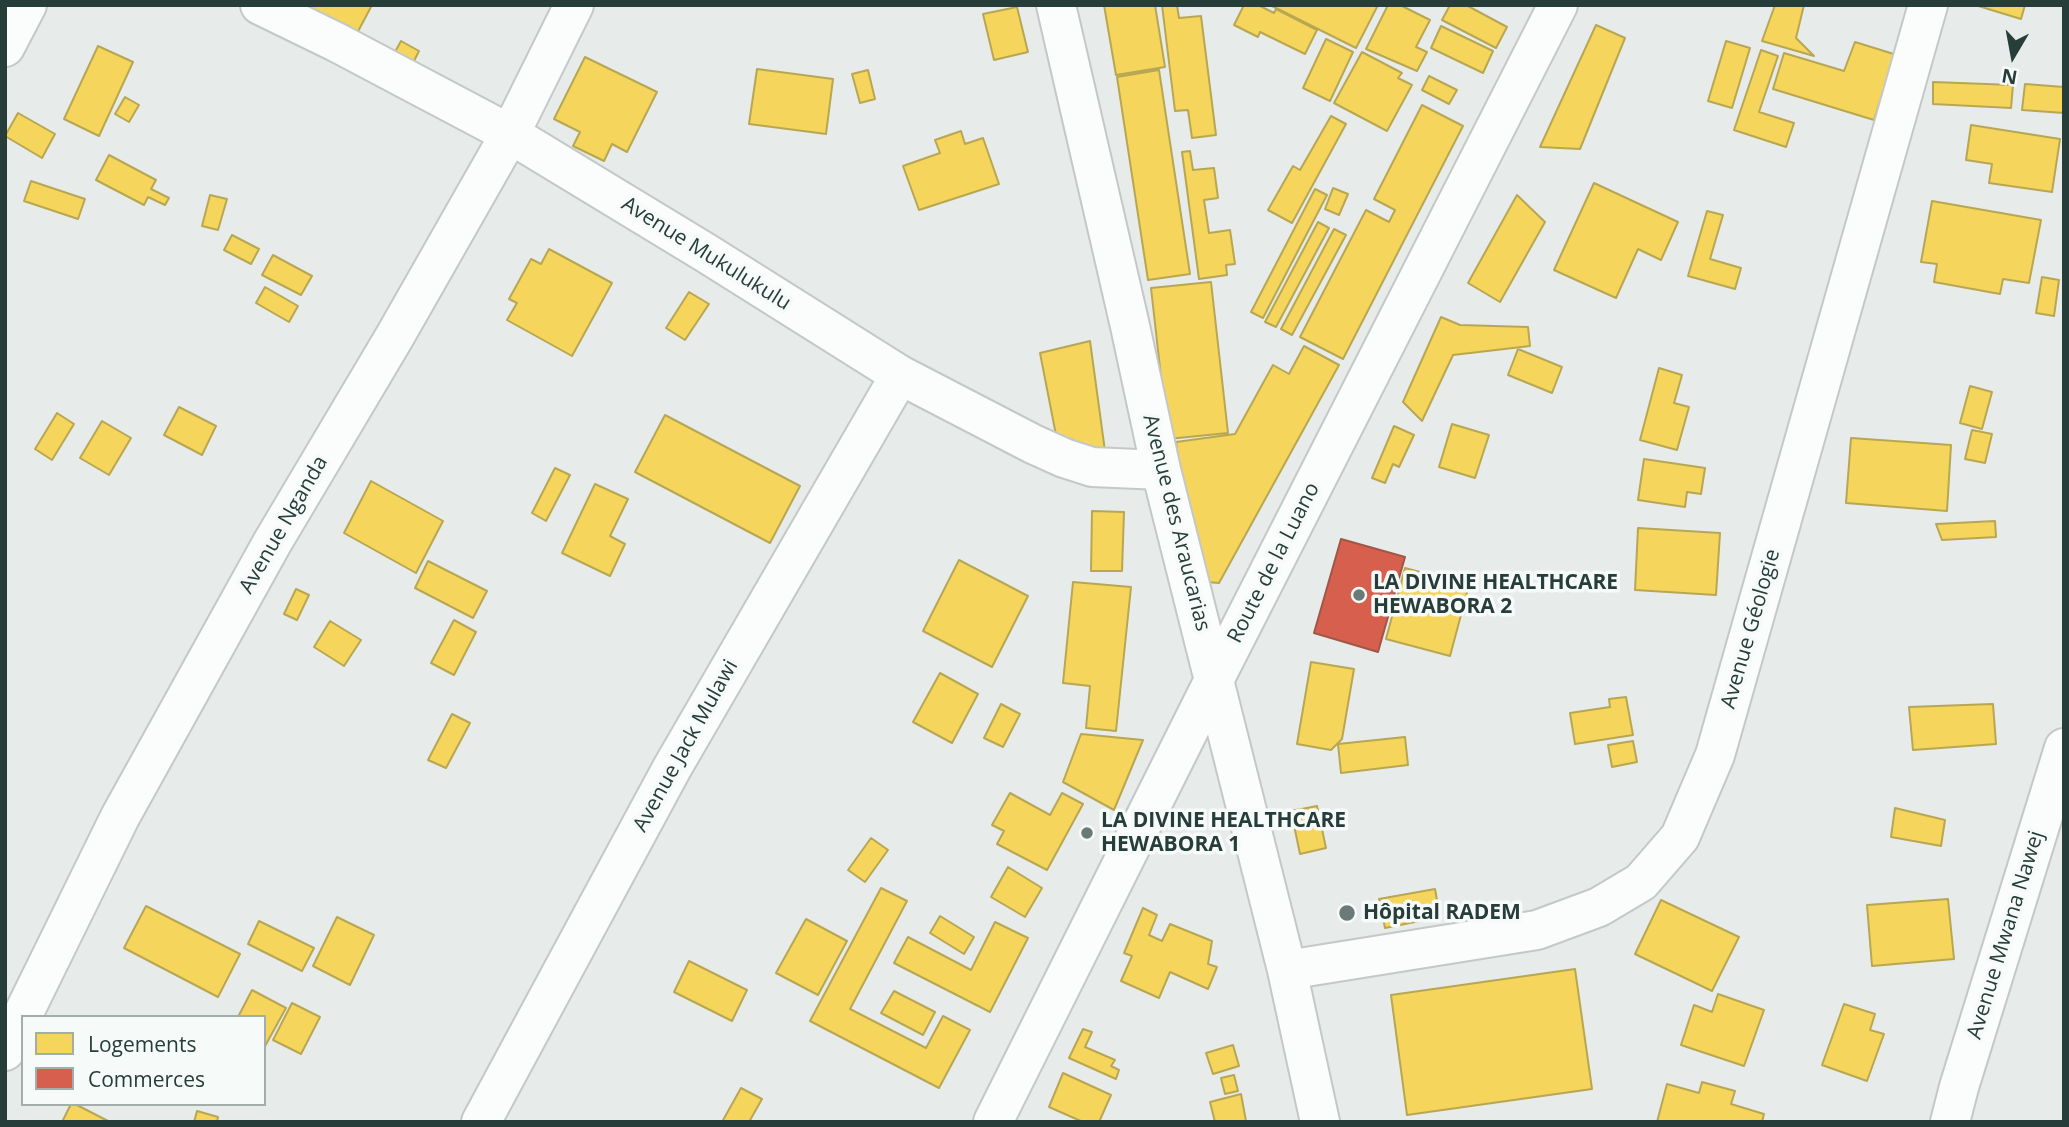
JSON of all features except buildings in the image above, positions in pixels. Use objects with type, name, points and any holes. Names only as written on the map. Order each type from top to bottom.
[{"type":"street","points":[[5,47],[27,5]]},
{"type":"street","name":"Avenue Mukulukulu","points":[[260,5],[510,134],[900,375],[1064,458],[1092,467],[1161,470]]},
{"type":"street","name":"Avenue Nganda","points":[[23,1015],[120,817],[272,543],[395,336],[510,134],[574,5]]},
{"type":"street","name":"Avenue des Araucarias","points":[[1056,5],[1161,470],[1287,970],[1320,1122]]},
{"type":"street","name":"Route de la Luano","points":[[993,1122],[1214,680],[1558,5]]},
{"type":"street","name":"Avenue Géologie","points":[[1287,970],[1537,930],[1599,907],[1641,882],[1679,837],[1715,755],[1928,5]]},
{"type":"street","name":"Avenue Jack Mulawi","points":[[481,1122],[672,768],[900,375]]},
{"type":"street","name":"Avenue Mwana Nawej","points":[[1950,1122],[2064,748]]},
{"type":"street","name":"Avenue Nganda","points":[[5,1051],[21,1018]]},
{"type":"place","name":"LA DIVINE HEALTHCARE HEWABORA 2","points":[[1359,595]]},
{"type":"place","name":"LA DIVINE HEALTHCARE HEWABORA 1","points":[[1087,833]]},
{"type":"place","name":"Hôpital RADEM","points":[[1347,913]]}]
